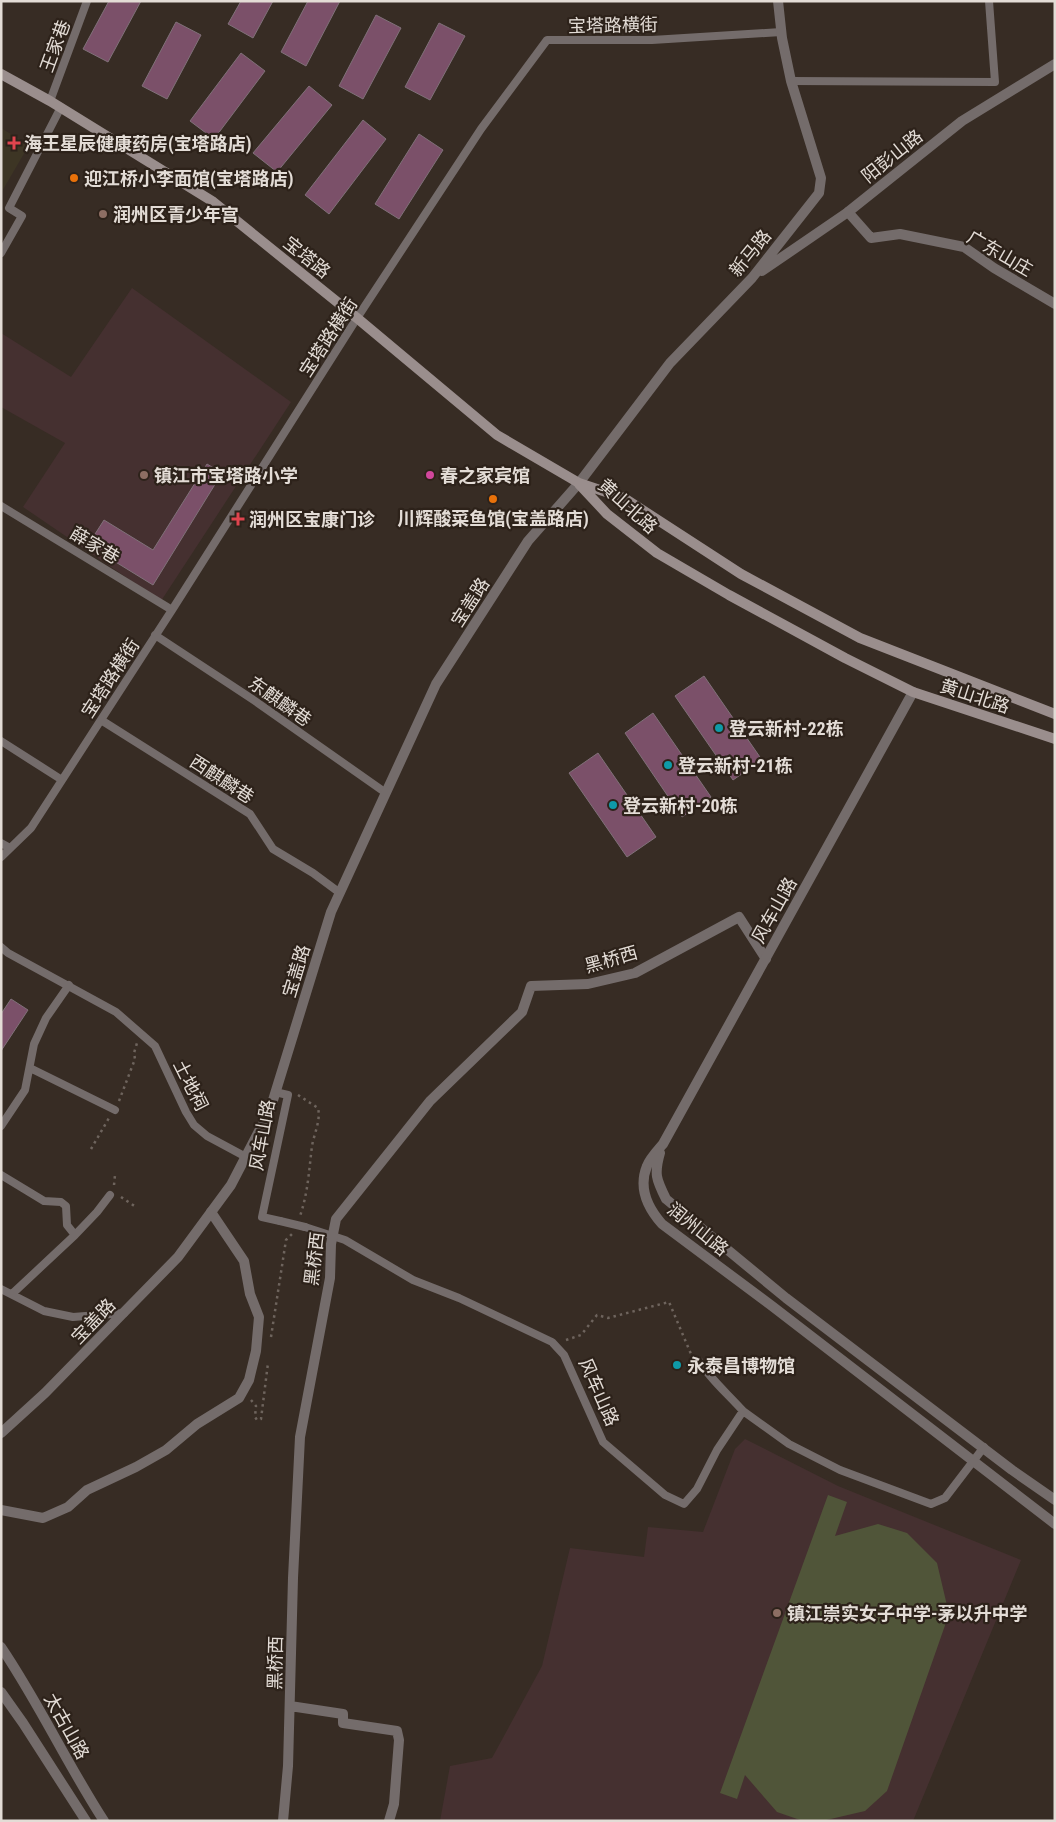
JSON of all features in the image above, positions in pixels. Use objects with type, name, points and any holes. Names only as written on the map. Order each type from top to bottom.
[{"type":"main road","name":"宝塔路","points":[[1,74],[61,107],[212,201],[357,318],[497,435],[579,483]]},
{"type":"main road","name":"黄山北路","points":[[579,483],[607,514],[657,554],[754,609],[913,692],[1055,739]]},
{"type":"main road","name":"黄山北路","points":[[579,483],[624,498],[741,574],[860,638],[1055,714]]},
{"type":"street","name":"新马路","points":[[579,483],[670,363],[752,278],[819,192],[821,178],[791,81],[781,32],[778,1]]},
{"type":"street","name":"阳彭山路","points":[[752,278],[848,212],[962,121],[1055,64]]},
{"type":"street","name":"广东山庄","points":[[848,212],[871,238],[900,234],[964,247],[994,268],[1055,304]]},
{"type":"street","name":"宝盖路","points":[[1,1434],[45,1393],[178,1257],[231,1185],[270,1110],[331,912],[436,684],[528,541],[579,483]]},
{"type":"street","name":"风车山路","points":[[663,1144],[913,692]]},
{"type":"street","name":"黑桥西","points":[[282,1821],[288,1766],[293,1578],[300,1437],[330,1278],[336,1219],[430,1101],[522,1012],[530,986],[588,984],[635,973],[739,917],[766,959]]},
{"type":"street","name":"润州山路","points":[[663,1144],[655,1169],[658,1184],[666,1199],[786,1298],[1055,1500]]},
{"type":"street","name":"润州山路","points":[[663,1144],[647,1165],[643,1182],[644,1196],[651,1211],[662,1224],[772,1306],[1055,1524]]},
{"type":"street","points":[[1,1510],[43,1518],[68,1507],[87,1490],[136,1468],[166,1450],[197,1424],[239,1398],[249,1380],[256,1352],[259,1317],[250,1294],[244,1261],[211,1212]]},
{"type":"street","name":"太古山路","points":[[1,1647],[26,1683],[85,1791],[104,1821]]},
{"type":"street","name":"太古山路","points":[[1,1692],[86,1821]]},
{"type":"street","points":[[290,1706],[342,1714],[343,1723],[397,1732],[399,1740],[394,1804],[389,1821]]},
{"type":"lane","name":"王家巷","points":[[50,101],[87,1]]},
{"type":"lane","points":[[791,81],[996,82],[989,1]]},
{"type":"lane","name":"宝塔路横街","points":[[1,857],[30,828],[172,610],[357,318],[481,129],[547,40],[652,40],[781,32]]},
{"type":"lane","points":[[1,253],[22,216],[9,208],[61,107]]},
{"type":"lane","name":"薛家巷","points":[[1,506],[172,610]]},
{"type":"lane","name":"东麒麟巷","points":[[155,635],[256,701],[386,793]]},
{"type":"lane","name":"西麒麟巷","points":[[101,720],[250,814],[273,849],[313,873],[340,893]]},
{"type":"lane","points":[[1,741],[62,780]]},
{"type":"lane","points":[[1,843],[10,848]]},
{"type":"lane","name":"土地祠","points":[[1,947],[8,953],[116,1012],[155,1046],[194,1125],[207,1136],[246,1157]]},
{"type":"lane","points":[[1,1126],[25,1090],[34,1044],[46,1018],[69,985]]},
{"type":"lane","points":[[30,1068],[115,1110]]},
{"type":"lane","name":"风车山路","points":[[275,1092],[288,1095],[262,1217],[305,1227],[345,1240],[413,1280],[460,1298],[552,1342],[564,1355],[603,1442],[665,1495],[684,1504],[697,1488],[717,1450],[743,1411]]},
{"type":"lane","points":[[1,1175],[44,1200],[61,1202],[66,1206],[66,1224],[75,1235]]},
{"type":"lane","points":[[12,1294],[75,1235],[113,1194]]},
{"type":"lane","points":[[1,1288],[44,1311],[72,1318],[124,1313]]},
{"type":"lane","points":[[699,1362],[708,1375],[726,1391],[743,1411],[789,1444],[832,1466],[930,1504],[945,1498],[984,1447]]},
{"type":"path","points":[[91,1149],[122,1096],[135,1059],[135,1046],[142,1035]]},
{"type":"path","points":[[288,1095],[295,1092],[318,1108],[320,1114],[313,1144],[307,1196],[299,1221]]},
{"type":"path","points":[[113,1194],[136,1207]]},
{"type":"path","points":[[270,1346],[286,1240],[294,1232]]},
{"type":"path","points":[[547,1339],[552,1336],[560,1342],[581,1335],[597,1316],[608,1318],[669,1302],[693,1357],[699,1362]]},
{"type":"path","points":[[239,1398],[246,1398],[254,1402],[256,1406],[255,1417],[257,1420],[261,1419],[269,1355]]},
{"type":"shaded area","points":[[1,128],[29,145],[1,193]]},
{"type":"shaded area","name":"镇江市宝塔路小学","points":[[132,288],[291,402],[161,601],[23,507],[65,443],[1,407],[1,333],[71,377]]},
{"type":"shaded area","name":"镇江崇实女子中学-茅以升中学","points":[[745,1439],[838,1486],[1021,1560],[913,1821],[440,1821],[450,1766],[492,1758],[542,1666],[570,1548],[644,1557],[648,1527],[703,1532],[735,1449]]},
{"type":"green space","points":[[828,1495],[847,1502],[835,1536],[878,1524],[907,1533],[937,1563],[949,1614],[887,1791],[865,1811],[822,1821],[803,1821],[777,1812],[745,1775],[737,1799],[720,1793]]},
{"type":"building","points":[[109,1],[141,1],[108,62],[83,49]]},
{"type":"building","points":[[241,1],[273,1],[253,38],[228,24]]},
{"type":"building","points":[[308,1],[340,1],[306,66],[281,52]]},
{"type":"building","points":[[376,15],[401,28],[363,99],[339,86]]},
{"type":"building","points":[[176,22],[201,35],[167,99],[142,86]]},
{"type":"building","points":[[439,23],[465,36],[430,100],[405,87]]},
{"type":"building","points":[[241,53],[265,71],[214,139],[190,121]]},
{"type":"building","points":[[309,86],[332,105],[277,172],[253,153]]},
{"type":"building","points":[[363,120],[386,139],[329,214],[305,195]]},
{"type":"building","points":[[419,134],[443,150],[399,219],[375,204]]},
{"type":"building","points":[[207,464],[222,473],[153,585],[88,545],[104,520],[153,550]]},
{"type":"building","name":"登云新村-22栋","points":[[704,676],[762,760],[733,780],[675,696]]},
{"type":"building","name":"登云新村-21栋","points":[[653,713],[711,797],[682,817],[625,733]]},
{"type":"building","name":"登云新村-20栋","points":[[598,753],[656,837],[627,857],[569,773]]},
{"type":"building","points":[[11,999],[28,1010],[1,1051],[1,1014]]},
{"type":"place","name":"海王星辰健康药房(宝塔路店)","points":[[14,143]]},
{"type":"place","name":"迎江桥小李面馆(宝塔路店)","points":[[74,178]]},
{"type":"place","name":"润州区青少年宫","points":[[103,214]]},
{"type":"place","name":"镇江市宝塔路小学","points":[[144,475]]},
{"type":"place","name":"春之家宾馆","points":[[430,475]]},
{"type":"place","name":"川辉酸菜鱼馆(宝盖路店)","points":[[493,499]]},
{"type":"place","name":"润州区宝康门诊","points":[[238,519]]},
{"type":"place","name":"登云新村-22栋","points":[[719,728]]},
{"type":"place","name":"登云新村-21栋","points":[[668,765]]},
{"type":"place","name":"登云新村-20栋","points":[[613,805]]},
{"type":"place","name":"永泰昌博物馆","points":[[677,1365]]},
{"type":"place","name":"镇江崇实女子中学-茅以升中学","points":[[777,1613]]}]
